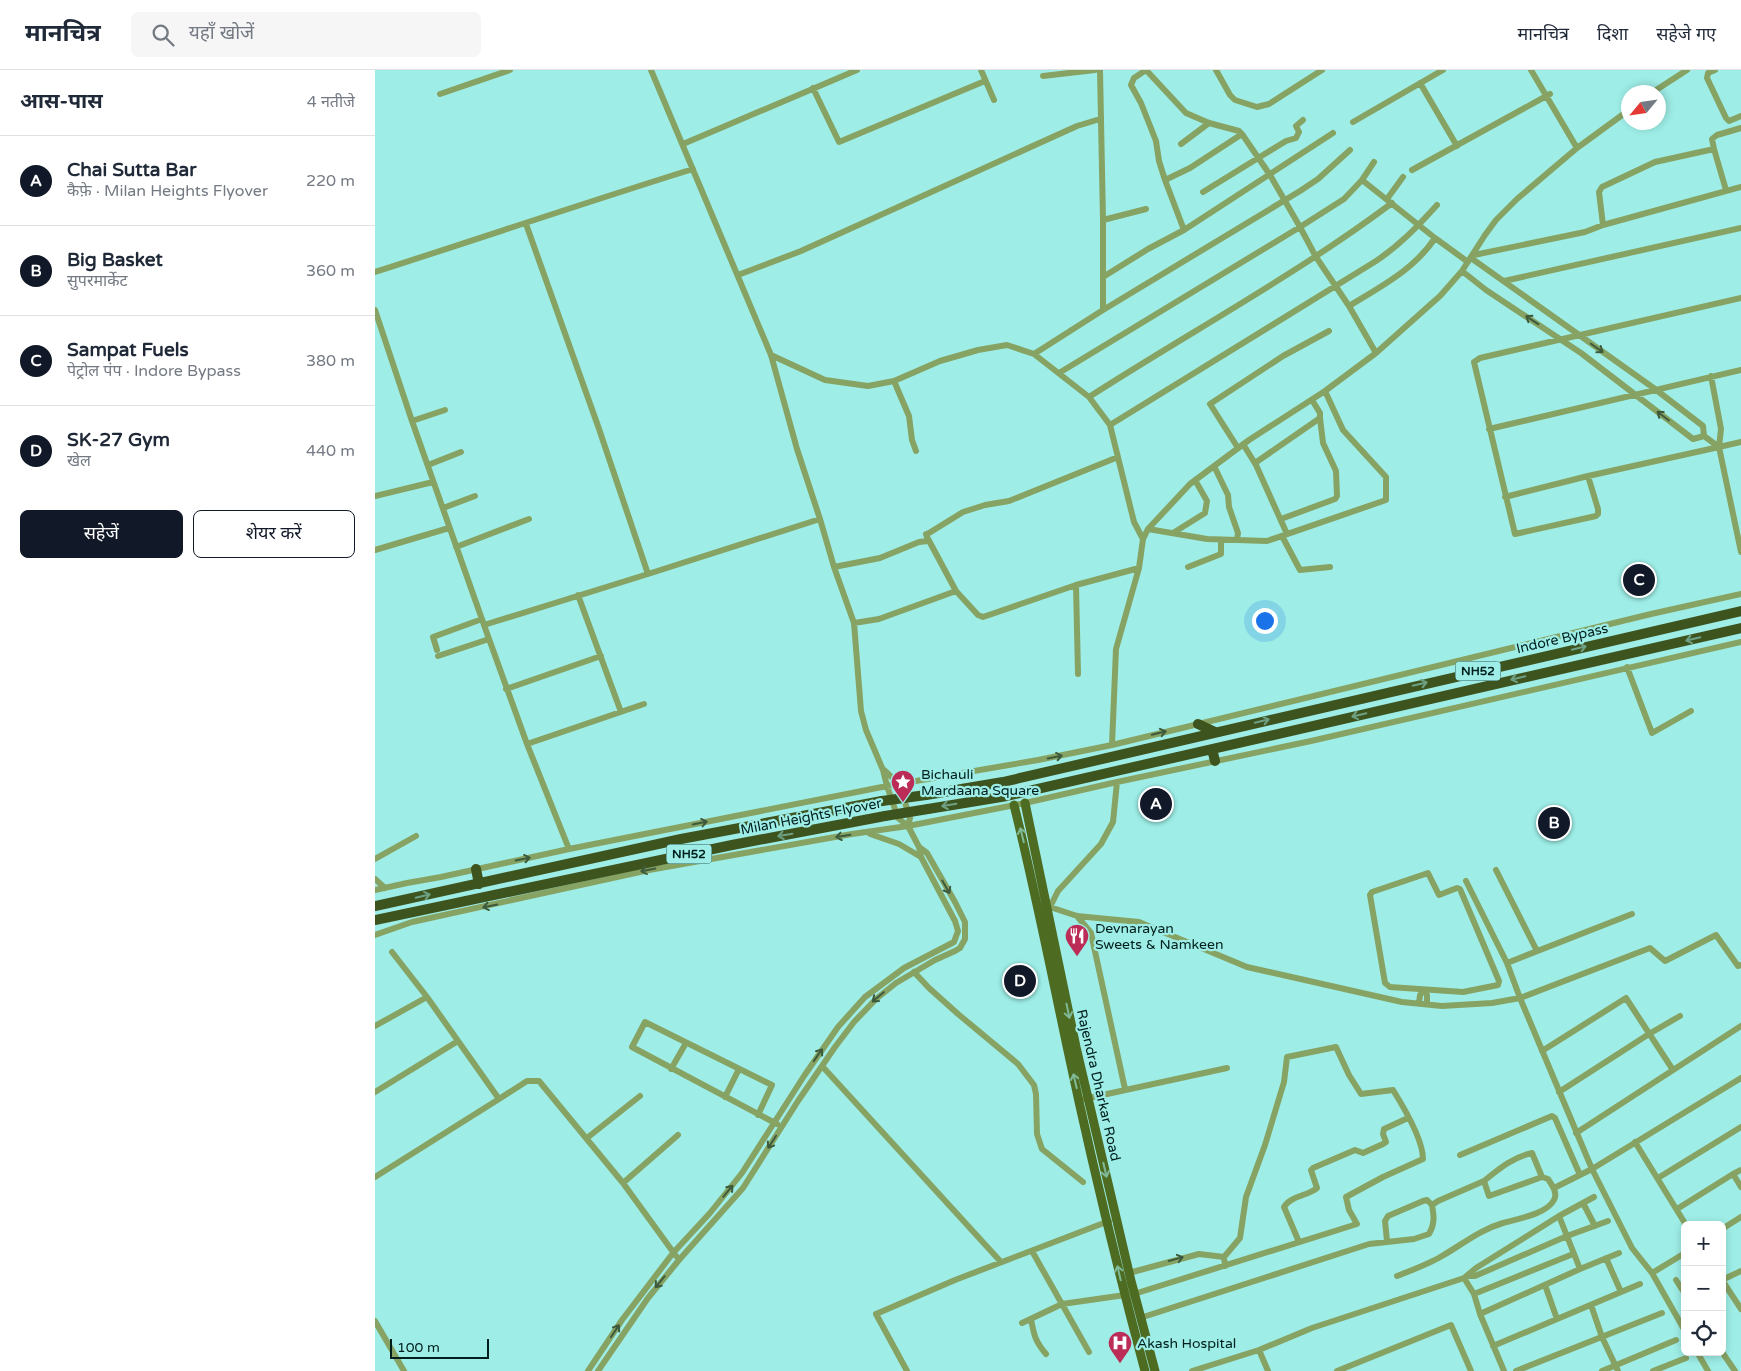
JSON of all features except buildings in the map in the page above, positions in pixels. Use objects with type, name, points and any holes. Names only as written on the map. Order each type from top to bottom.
[{"type":"highway","name":"Indore Bypass","points":[[1215,732],[1741,611]]},
{"type":"highway","name":"Milan Heights Flyover","points":[[376,920],[424,915],[494,895],[732,845],[885,816],[1007,796],[1741,628]]},
{"type":"highway","points":[[1198,724],[1215,732]]},
{"type":"highway","name":"Milan Heights Flyover","points":[[479,884],[681,839],[882,801],[1003,782],[1215,732]]},
{"type":"highway","points":[[1212,749],[1215,761]]},
{"type":"highway","points":[[476,869],[479,884]]},
{"type":"highway","name":"NH52","points":[[375,906],[479,884]]},
{"type":"main road","name":"Rajendra Dharkar Road","points":[[1025,803],[1084,1099],[1140,1336],[1145,1371]]},
{"type":"main road","name":"Rajendra Dharkar Road","points":[[1014,805],[1046,912]]},
{"type":"main road","name":"Rajendra Dharkar Road","points":[[1112,1221],[1129,1273],[1130,1295],[1141,1318],[1140,1336],[1155,1371]]},
{"type":"street","points":[[440,94],[510,70]]},
{"type":"street","points":[[588,1371],[673,1252],[713,1210],[742,1173],[807,1071],[838,1027],[865,997],[904,968],[954,942],[958,931],[955,921],[921,857],[919,847],[908,826],[899,818],[883,770],[866,730],[861,711],[855,623],[834,568],[797,449],[771,355],[651,70]]},
{"type":"street","points":[[683,144],[857,70]]},
{"type":"street","points":[[981,70],[994,100]]},
{"type":"street","points":[[1043,76],[1095,70]]},
{"type":"street","points":[[1099,70],[1103,310]]},
{"type":"street","points":[[1184,230],[1165,180],[1155,139],[1141,103],[1131,86],[1134,78],[1146,70],[1186,113],[1209,123],[1239,131],[1242,134],[1270,175],[1316,257],[1335,288],[1349,306],[1376,353]]},
{"type":"street","points":[[1216,70],[1230,95],[1235,100],[1259,107],[1269,104],[1322,70]]},
{"type":"street","points":[[1353,122],[1443,70]]},
{"type":"street","points":[[1531,70],[1548,95]]},
{"type":"street","points":[[1535,70],[1577,148]]},
{"type":"street","points":[[1664,85],[1687,70]]},
{"type":"street","points":[[1715,70],[1708,73],[1707,78],[1726,118],[1730,121],[1741,116]]},
{"type":"street","points":[[813,88],[839,142],[985,81]]},
{"type":"street","points":[[1420,83],[1457,146]]},
{"type":"street","points":[[1412,170],[1548,95]]},
{"type":"street","points":[[1112,745],[1116,649],[1139,568],[1143,539],[1148,529],[1195,480],[1241,446],[1325,391],[1376,353],[1440,296],[1462,271],[1496,220],[1517,199],[1577,148],[1621,116]]},
{"type":"street","points":[[738,275],[801,251],[1077,126],[1100,119]]},
{"type":"street","points":[[1203,192],[1286,141],[1296,138],[1299,132],[1296,126],[1303,120]]},
{"type":"street","points":[[1181,144],[1209,123]]},
{"type":"street","points":[[1726,190],[1713,149],[1713,137],[1741,128]]},
{"type":"street","points":[[1103,277],[1184,230],[1333,133]]},
{"type":"street","points":[[1165,180],[1190,168],[1242,134]]},
{"type":"street","points":[[1603,225],[1599,192],[1602,187],[1655,162],[1713,149]]},
{"type":"street","points":[[1034,354],[1318,179],[1350,150]]},
{"type":"street","points":[[1059,373],[1345,199],[1362,180],[1374,162]]},
{"type":"street","points":[[375,272],[526,224],[582,204],[693,170]]},
{"type":"street","points":[[1089,397],[1316,257],[1389,201],[1403,177]]},
{"type":"street","points":[[1362,180],[1418,226],[1471,258],[1655,389],[1703,426],[1704,436],[1719,447]]},
{"type":"street","points":[[1471,258],[1585,232],[1603,225],[1741,187]]},
{"type":"street","points":[[1110,425],[1335,288],[1393,250],[1437,205]]},
{"type":"street","points":[[1103,220],[1146,209]]},
{"type":"street","points":[[526,224],[598,426],[648,574]]},
{"type":"street","points":[[1504,281],[1597,262],[1741,228]]},
{"type":"street","points":[[1349,306],[1408,267],[1435,238]]},
{"type":"street","points":[[1462,271],[1486,290],[1561,340],[1693,439],[1704,436]]},
{"type":"street","points":[[1588,476],[1598,514],[1593,517],[1515,534],[1473,362],[1480,358],[1741,298]]},
{"type":"street","points":[[375,310],[506,689],[569,849]]},
{"type":"street","points":[[1329,331],[1283,356],[1210,404],[1255,463],[1281,519],[1285,535],[1300,570],[1330,567]]},
{"type":"street","points":[[771,355],[825,380],[868,386],[894,381],[940,361],[978,350],[1007,345],[1034,354],[1089,397],[1110,425],[1134,522],[1143,539]]},
{"type":"street","points":[[1489,428],[1741,370]]},
{"type":"street","points":[[1711,376],[1721,429],[1719,447],[1741,552]]},
{"type":"street","points":[[894,381],[909,416],[912,440],[916,451]]},
{"type":"street","points":[[1148,529],[1207,539],[1267,541],[1386,500],[1386,477],[1343,430],[1325,391]]},
{"type":"street","points":[[1281,519],[1335,499],[1337,496],[1336,471],[1323,443],[1320,412],[1312,400]]},
{"type":"street","points":[[412,421],[445,410]]},
{"type":"street","points":[[1255,463],[1321,418]]},
{"type":"street","points":[[1505,497],[1588,476],[1741,442]]},
{"type":"street","points":[[427,465],[461,452]]},
{"type":"street","points":[[1118,457],[1009,501],[963,512],[927,534],[956,591],[983,617],[1076,585],[1139,568]]},
{"type":"street","points":[[1214,466],[1228,495],[1229,507],[1238,533],[1237,540]]},
{"type":"street","points":[[1173,533],[1205,513],[1207,501],[1195,480]]},
{"type":"street","points":[[375,496],[433,482]]},
{"type":"street","points":[[443,508],[475,496]]},
{"type":"street","points":[[489,639],[438,653],[433,637],[648,574],[820,518]]},
{"type":"street","points":[[456,547],[529,519]]},
{"type":"street","points":[[375,550],[449,528]]},
{"type":"street","points":[[1188,567],[1221,554],[1221,540]]},
{"type":"street","points":[[834,568],[880,558],[919,542],[929,541]]},
{"type":"street","points":[[1076,585],[1078,674]]},
{"type":"street","points":[[855,623],[879,619],[956,591]]},
{"type":"street","points":[[375,890],[569,849],[887,786],[1112,745],[1651,614],[1741,594]]},
{"type":"street","points":[[578,595],[621,712]]},
{"type":"street","points":[[375,935],[412,922],[424,915],[649,870],[908,826],[1025,803],[1741,642]]},
{"type":"street","points":[[506,689],[601,656]]},
{"type":"street","points":[[1627,668],[1652,733],[1691,711]]},
{"type":"street","points":[[527,744],[644,704]]},
{"type":"street","points":[[883,770],[899,784],[911,818],[908,826]]},
{"type":"street","points":[[1117,782],[1113,822],[1101,844],[1058,891],[1046,912],[1139,922],[1247,967],[1402,1002],[1419,1004],[1459,1005],[1492,1003],[1520,998],[1650,948],[1665,961],[1716,935],[1738,966],[1741,965]]},
{"type":"street","points":[[865,832],[899,844],[921,857]]},
{"type":"street","points":[[375,859],[416,836]]},
{"type":"street","points":[[598,1371],[647,1298],[743,1188],[815,1076],[849,1028],[875,999],[914,972],[960,948],[965,939],[965,922],[927,853],[919,847]]},
{"type":"street","points":[[1496,870],[1537,952]]},
{"type":"street","points":[[1428,873],[1439,895],[1457,888],[1459,889],[1499,981],[1496,986],[1467,991],[1424,990],[1390,987],[1385,983],[1370,895],[1372,892],[1428,873]]},
{"type":"street","points":[[375,879],[385,888]]},
{"type":"street","points":[[1466,881],[1507,963],[1592,1169],[1632,1248],[1651,1273],[1681,1324]]},
{"type":"street","points":[[1507,963],[1632,914]]},
{"type":"street","points":[[1077,916],[1091,933],[1125,1089]]},
{"type":"street","points":[[392,952],[427,996],[499,1098]]},
{"type":"street","points":[[914,972],[958,1014],[1018,1064],[1034,1085],[1037,1134],[1042,1149],[1083,1182]]},
{"type":"street","points":[[1419,1004],[1420,995],[1424,990]]},
{"type":"street","points":[[1424,990],[1427,995],[1427,1004]]},
{"type":"street","points":[[1457,991],[1459,1005]]},
{"type":"street","points":[[375,1026],[427,996]]},
{"type":"street","points":[[1542,1051],[1626,998],[1673,1070]]},
{"type":"street","points":[[1559,1092],[1649,1034],[1681,1016]]},
{"type":"street","points":[[758,1115],[772,1085],[645,1022],[632,1047],[671,1069],[758,1115],[782,1127]]},
{"type":"street","points":[[1577,1133],[1741,1026]]},
{"type":"street","points":[[375,1092],[458,1041]]},
{"type":"street","points":[[671,1069],[686,1043]]},
{"type":"street","points":[[1022,1323],[1062,1304],[1130,1295],[1225,1266],[1357,1224],[1349,1210],[1346,1197],[1423,1159],[1421,1145],[1393,1090],[1361,1094],[1336,1047],[1287,1057],[1284,1082],[1265,1145],[1246,1197],[1240,1238],[1224,1257],[1225,1266]]},
{"type":"street","points":[[822,1066],[1001,1262]]},
{"type":"street","points":[[1084,1099],[1227,1068]]},
{"type":"street","points":[[725,1097],[739,1069]]},
{"type":"street","points":[[807,1071],[815,1076]]},
{"type":"street","points":[[1553,1188],[1592,1169],[1741,1078]]},
{"type":"street","points":[[376,1174],[527,1081],[539,1081],[623,1183],[679,1260]]},
{"type":"street","points":[[587,1138],[639,1096]]},
{"type":"street","points":[[1460,1155],[1552,1116],[1555,1118],[1580,1175]]},
{"type":"street","points":[[1299,1242],[1284,1207],[1290,1201],[1317,1188],[1311,1170],[1355,1150],[1363,1153],[1383,1144],[1386,1142],[1383,1134],[1384,1129],[1408,1118]]},
{"type":"street","points":[[1658,1178],[1741,1127]]},
{"type":"street","points":[[623,1183],[678,1135]]},
{"type":"street","points":[[1635,1142],[1684,1221]]},
{"type":"street","points":[[1432,1206],[1438,1201],[1484,1181],[1522,1155],[1532,1154],[1542,1177]]},
{"type":"street","points":[[1677,1209],[1741,1170]]},
{"type":"street","points":[[1733,1174],[1741,1188]]},
{"type":"street","points":[[1397,1276],[1442,1256],[1470,1237],[1500,1224],[1545,1209],[1554,1200],[1556,1194],[1548,1179],[1542,1177],[1489,1196],[1484,1181]]},
{"type":"street","points":[[1466,1277],[1559,1216],[1594,1197]]},
{"type":"street","points":[[1141,1318],[1369,1244],[1414,1239],[1429,1234],[1433,1226],[1434,1217],[1432,1206],[1427,1200],[1388,1216],[1385,1221],[1387,1241]]},
{"type":"street","points":[[1583,1203],[1595,1226]]},
{"type":"street","points":[[713,1210],[719,1214]]},
{"type":"street","points":[[1559,1216],[1580,1268]]},
{"type":"street","points":[[1726,1226],[1741,1217]]},
{"type":"street","points":[[907,1371],[876,1314],[1001,1262],[1112,1221]]},
{"type":"street","points":[[1192,1371],[1259,1350],[1312,1328],[1466,1277],[1475,1276],[1567,1236],[1608,1221]]},
{"type":"street","points":[[1032,1251],[1089,1352]]},
{"type":"street","points":[[1480,1314],[1545,1286],[1580,1268],[1619,1253]]},
{"type":"street","points":[[1129,1273],[1199,1254],[1224,1257]]},
{"type":"street","points":[[1474,1294],[1573,1254]]},
{"type":"street","points":[[1651,1273],[1681,1255]]},
{"type":"street","points":[[1606,1258],[1621,1292]]},
{"type":"street","points":[[1726,1278],[1741,1270]]},
{"type":"street","points":[[1466,1277],[1504,1371]]},
{"type":"street","points":[[1675,1280],[1681,1288]]},
{"type":"street","points":[[1493,1346],[1640,1284]]},
{"type":"street","points":[[1545,1286],[1557,1319]]},
{"type":"street","points":[[1726,1286],[1741,1309]]},
{"type":"street","points":[[1591,1305],[1616,1368]]},
{"type":"street","points":[[1516,1371],[1662,1313]]},
{"type":"street","points":[[1031,1319],[1033,1335],[1037,1344],[1046,1354]]},
{"type":"street","points":[[375,1320],[404,1371]]},
{"type":"street","points":[[1337,1371],[1451,1326],[1471,1371]]},
{"type":"street","points":[[1602,1371],[1616,1368],[1676,1340]]},
{"type":"street","points":[[1259,1350],[1268,1371]]},
{"type":"street","points":[[1699,1356],[1708,1371]]},
{"type":"street","points":[[1725,1356],[1735,1371]]},
{"type":"street","points":[[1653,1371],[1687,1358]]},
{"type":"place","name":"Sampat Fuels","points":[[1639,580]]},
{"type":"place","name":"Bichauli Mardaana Square","points":[[903,803]]},
{"type":"place","name":"Chai Sutta Bar","points":[[1156,804]]},
{"type":"place","name":"Big Basket","points":[[1554,823]]},
{"type":"place","name":"Devnarayan Sweets & Namkeen","points":[[1077,957]]},
{"type":"place","name":"SK-27 Gym","points":[[1020,981]]},
{"type":"place","name":"Akash Hospital","points":[[1120,1364]]}]
